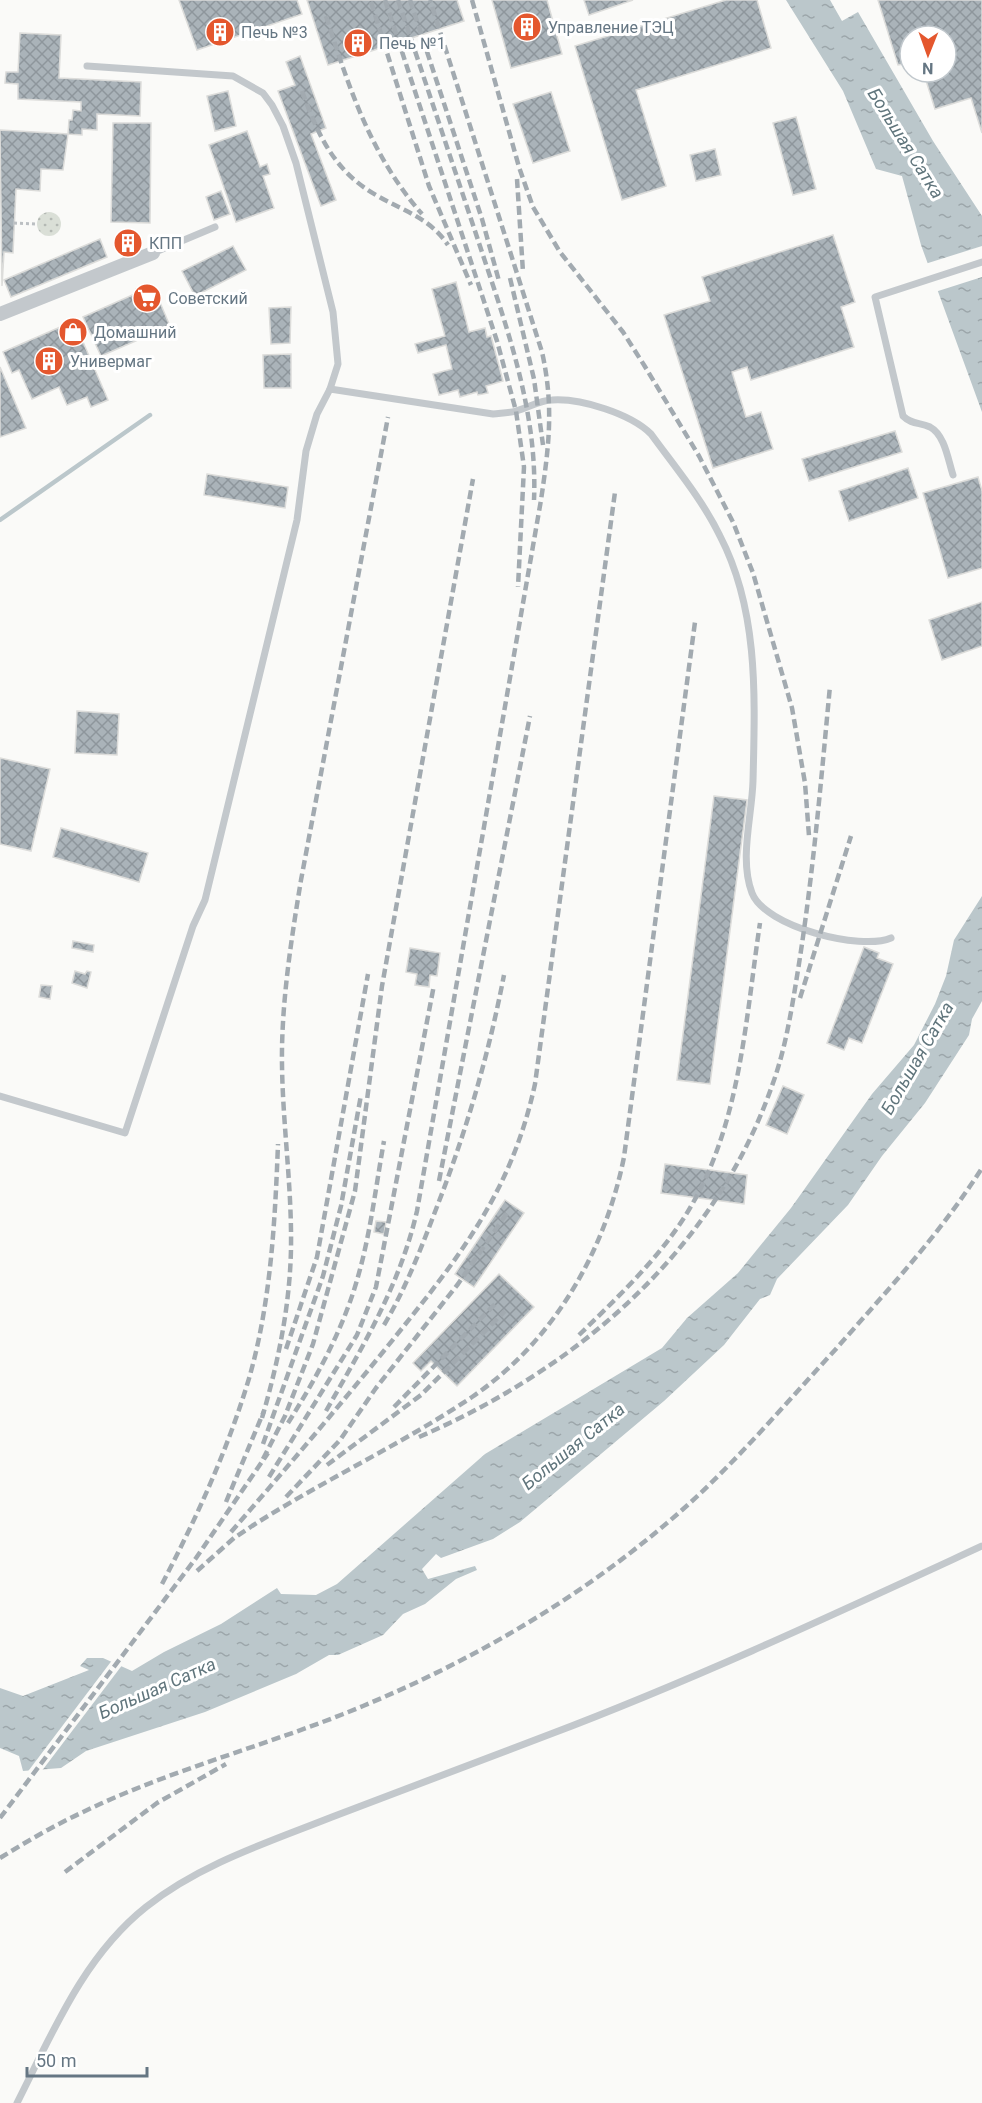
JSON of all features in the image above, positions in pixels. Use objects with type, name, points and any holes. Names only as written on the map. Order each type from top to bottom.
[{"type":"street","points":[[0,314],[153,253]]},
{"type":"lane","points":[[0,1096],[125,1134],[193,926],[205,900],[297,520],[306,451],[317,414],[330,389],[338,364],[333,312],[293,154],[272,105],[263,93],[233,76],[87,66]]},
{"type":"lane","points":[[153,253],[215,227]]},
{"type":"lane","points":[[953,475],[936,432],[928,426],[909,422],[903,416],[875,297],[982,262]]},
{"type":"lane","points":[[330,389],[493,414],[516,411],[550,399],[609,411],[640,423],[651,434],[707,513],[731,560],[744,600],[751,635],[753,677],[753,779],[747,864],[753,896],[766,910],[778,918],[820,934],[866,942],[891,938]]},
{"type":"lane","points":[[16,2103],[56,2022],[87,1973],[144,1909],[169,1891],[266,1843],[617,1709],[769,1644],[982,1546]]},
{"type":"path","points":[[14,223],[35,224]]},
{"type":"shaded area","points":[[49,212],[58,215],[61,224],[58,233],[49,236],[40,233],[37,224],[40,215]]},
{"type":"water","name":"Большая Сатка","points":[[786,0],[830,0],[842,21],[858,12],[898,84],[982,216],[982,412],[921,245],[902,176],[876,169],[843,91]]},
{"type":"water","name":"Большая Сатка","points":[[982,896],[982,1001],[972,1019],[969,1035],[925,1103],[882,1156],[848,1205],[777,1279],[770,1295],[760,1299],[724,1345],[664,1401],[520,1522],[493,1539],[441,1558],[436,1554],[422,1569],[428,1579],[475,1566],[477,1570],[456,1579],[425,1604],[403,1614],[383,1635],[338,1655],[329,1655],[296,1674],[205,1712],[86,1751],[61,1768],[23,1771],[19,1756],[0,1748],[0,1688],[23,1696],[89,1670],[80,1666],[87,1658],[103,1658],[132,1671],[164,1652],[221,1624],[277,1588],[281,1594],[316,1595],[337,1584],[485,1454],[662,1348],[687,1318],[738,1273],[791,1208],[872,1094],[914,1045],[935,1004],[946,976],[954,940]]},
{"type":"pier","points":[[982,246],[982,277],[935,292],[925,264]]},
{"type":"pier","points":[[113,1659],[123,1664],[41,1772],[26,1774]]},
{"type":"building","name":"Печь №3","points":[[179,0],[297,0],[302,14],[197,50]]},
{"type":"building","name":"Печь №1","points":[[307,0],[457,0],[464,21],[328,65]]},
{"type":"building","name":"Управление ТЭЦ","points":[[492,0],[547,0],[562,54],[511,68]]},
{"type":"building","points":[[584,0],[633,0],[589,15]]},
{"type":"building","points":[[726,0],[757,0],[771,48],[636,90],[666,186],[622,200],[575,46]]},
{"type":"building","points":[[878,0],[982,0],[982,133],[971,98],[935,109],[927,84],[958,84],[958,24],[898,24],[898,65]]},
{"type":"building","points":[[20,33],[61,35],[59,78],[141,82],[140,116],[97,114],[97,130],[82,129],[82,135],[68,134],[69,120],[72,120],[73,110],[81,111],[81,102],[18,99],[18,84],[5,83],[6,72],[18,72]]},
{"type":"building","points":[[300,56],[326,128],[311,134],[336,200],[321,206],[278,91],[295,85],[286,62]]},
{"type":"building","points":[[228,91],[236,126],[215,131],[207,96]]},
{"type":"building","points":[[551,92],[570,151],[533,163],[513,104]]},
{"type":"building","points":[[796,117],[816,189],[793,195],[773,123]]},
{"type":"building","points":[[113,123],[151,123],[150,223],[111,222]]},
{"type":"building","points":[[0,130],[68,134],[63,170],[41,169],[40,191],[16,189],[13,253],[4,252],[2,286]]},
{"type":"building","points":[[247,131],[260,167],[267,164],[270,174],[263,176],[274,208],[236,222],[209,145]]},
{"type":"building","points":[[715,149],[721,175],[696,181],[690,155]]},
{"type":"building","points":[[221,191],[230,214],[214,220],[206,197]]},
{"type":"building","name":"КПП","points":[[131,235],[136,246],[124,251],[119,240]]},
{"type":"building","points":[[833,235],[855,302],[841,307],[854,347],[751,380],[747,367],[732,372],[746,417],[761,412],[773,449],[713,468],[664,315],[710,301],[702,277]]},
{"type":"building","points":[[100,239],[107,257],[11,297],[4,280]]},
{"type":"building","points":[[233,246],[246,270],[195,296],[182,271]]},
{"type":"building","points":[[456,282],[469,332],[485,328],[487,337],[491,336],[503,381],[486,386],[488,393],[478,395],[477,392],[460,397],[458,390],[439,395],[433,374],[452,369],[446,345],[418,353],[415,344],[445,336],[432,289]]},
{"type":"building","points":[[143,286],[145,290],[153,286],[170,326],[101,356],[83,317],[137,293],[136,289]]},
{"type":"building","points":[[291,307],[290,343],[271,344],[269,308]]},
{"type":"building","name":"Универмаг","points":[[74,321],[108,400],[91,407],[87,397],[67,405],[59,387],[32,399],[19,370],[12,373],[3,352]]},
{"type":"building","points":[[291,354],[291,388],[264,388],[263,355]]},
{"type":"building","points":[[0,367],[26,428],[0,437]]},
{"type":"building","points":[[895,431],[902,452],[809,481],[802,459]]},
{"type":"building","points":[[908,468],[918,498],[849,521],[839,491]]},
{"type":"building","points":[[207,474],[288,487],[285,508],[204,495]]},
{"type":"building","points":[[978,477],[982,491],[982,568],[948,578],[923,493]]},
{"type":"building","points":[[982,602],[982,646],[942,660],[929,620]]},
{"type":"building","points":[[77,711],[119,714],[117,755],[75,753]]},
{"type":"building","points":[[0,758],[50,769],[31,851],[0,844]]},
{"type":"building","points":[[714,796],[747,800],[710,1084],[677,1080]]},
{"type":"building","points":[[61,828],[148,853],[139,882],[53,857]]},
{"type":"building","points":[[73,941],[94,945],[93,952],[72,948]]},
{"type":"building","points":[[864,947],[879,953],[877,958],[893,964],[862,1043],[849,1038],[844,1050],[827,1043]]},
{"type":"building","points":[[410,948],[440,953],[437,976],[430,975],[429,987],[415,985],[417,974],[406,972]]},
{"type":"building","points":[[75,971],[85,974],[87,971],[91,972],[87,988],[72,983]]},
{"type":"building","points":[[41,985],[52,986],[50,999],[39,997]]},
{"type":"building","points":[[783,1086],[804,1095],[787,1134],[766,1125]]},
{"type":"building","points":[[665,1164],[747,1175],[744,1204],[661,1193]]},
{"type":"building","points":[[505,1200],[524,1213],[474,1287],[455,1274]]},
{"type":"building","points":[[376,1221],[386,1222],[384,1234],[374,1232]]},
{"type":"building","points":[[499,1274],[534,1307],[457,1386],[431,1361],[421,1371],[413,1363]]},
{"type":"waterway","points":[[0,520],[150,415]]},
{"type":"railway","points":[[385,0],[497,341],[516,411],[524,467],[518,587]]},
{"type":"railway","points":[[398,0],[517,365],[531,432],[534,500]]},
{"type":"railway","points":[[410,0],[482,219],[499,281]]},
{"type":"railway","points":[[326,1411],[367,1339],[390,1290],[410,1238],[417,1211],[541,500],[548,444],[548,390],[542,352],[430,0]]},
{"type":"railway","points":[[472,0],[519,167],[533,207],[560,252],[623,332],[644,365],[699,456],[733,522],[753,573],[792,708],[805,783],[809,836]]},
{"type":"railway","points":[[371,2],[429,186],[471,285]]},
{"type":"railway","points":[[326,16],[353,95],[375,145],[404,192],[422,214]]},
{"type":"railway","points":[[302,91],[321,137],[349,175],[376,195],[424,221],[441,235],[448,245]]},
{"type":"railway","points":[[517,179],[523,272]]},
{"type":"railway","points":[[510,278],[534,379],[543,445]]},
{"type":"railway","points":[[262,1418],[282,1334],[290,1270],[291,1223],[282,1048],[288,964],[301,880],[388,417]]},
{"type":"railway","points":[[263,1459],[285,1416],[313,1344],[355,1191],[382,986],[473,479]]},
{"type":"railway","points":[[231,1532],[349,1394],[458,1255],[496,1193],[525,1124],[535,1084],[615,492]]},
{"type":"railway","points":[[197,1571],[234,1538],[252,1526],[445,1414],[501,1375],[551,1322],[589,1260],[604,1227],[624,1157],[695,622]]},
{"type":"railway","points":[[419,1437],[477,1409],[533,1376],[586,1339],[634,1297],[677,1251],[716,1199],[748,1144],[778,1069],[791,1013],[812,864],[830,686]]},
{"type":"railway","points":[[439,1181],[530,716]]},
{"type":"railway","points":[[800,998],[851,836]]},
{"type":"railway","points":[[579,1335],[641,1272],[670,1238],[683,1220],[710,1169],[732,1101],[745,1030],[760,923]]},
{"type":"railway","points":[[286,1349],[317,1257],[368,974]]},
{"type":"railway","points":[[384,1325],[414,1266],[458,1148],[484,1062],[504,975]]},
{"type":"railway","points":[[269,1477],[357,1335],[376,1287],[434,985]]},
{"type":"railway","points":[[263,1444],[323,1276],[341,1206],[361,1095]]},
{"type":"railway","points":[[288,1423],[329,1351],[353,1293],[367,1240],[384,1141]]},
{"type":"railway","points":[[162,1584],[211,1481],[242,1402],[250,1375],[267,1289],[278,1144]]},
{"type":"railway","points":[[0,1858],[60,1823],[115,1797],[328,1720],[408,1686],[494,1642],[577,1592],[654,1534],[691,1502],[747,1447],[912,1262],[982,1168]]},
{"type":"railway","points":[[286,1497],[340,1440],[376,1388],[458,1284],[507,1213]]},
{"type":"railway","points":[[394,1407],[497,1302]]},
{"type":"railway","points":[[327,1465],[421,1395],[505,1311]]},
{"type":"railway","points":[[226,1502],[264,1411]]},
{"type":"railway","points":[[0,1818],[196,1558],[268,1453]]},
{"type":"railway","points":[[65,1872],[157,1803],[226,1764]]},
{"type":"place","name":"Управление ТЭЦ","points":[[527,27]]},
{"type":"place","name":"Печь №3","points":[[220,32]]},
{"type":"place","name":"Печь №1","points":[[358,43]]},
{"type":"place","name":"КПП","points":[[128,243]]},
{"type":"place","name":"Советский","points":[[147,298]]},
{"type":"place","name":"Домашний","points":[[73,332]]},
{"type":"place","name":"Универмаг","points":[[49,361]]}]
